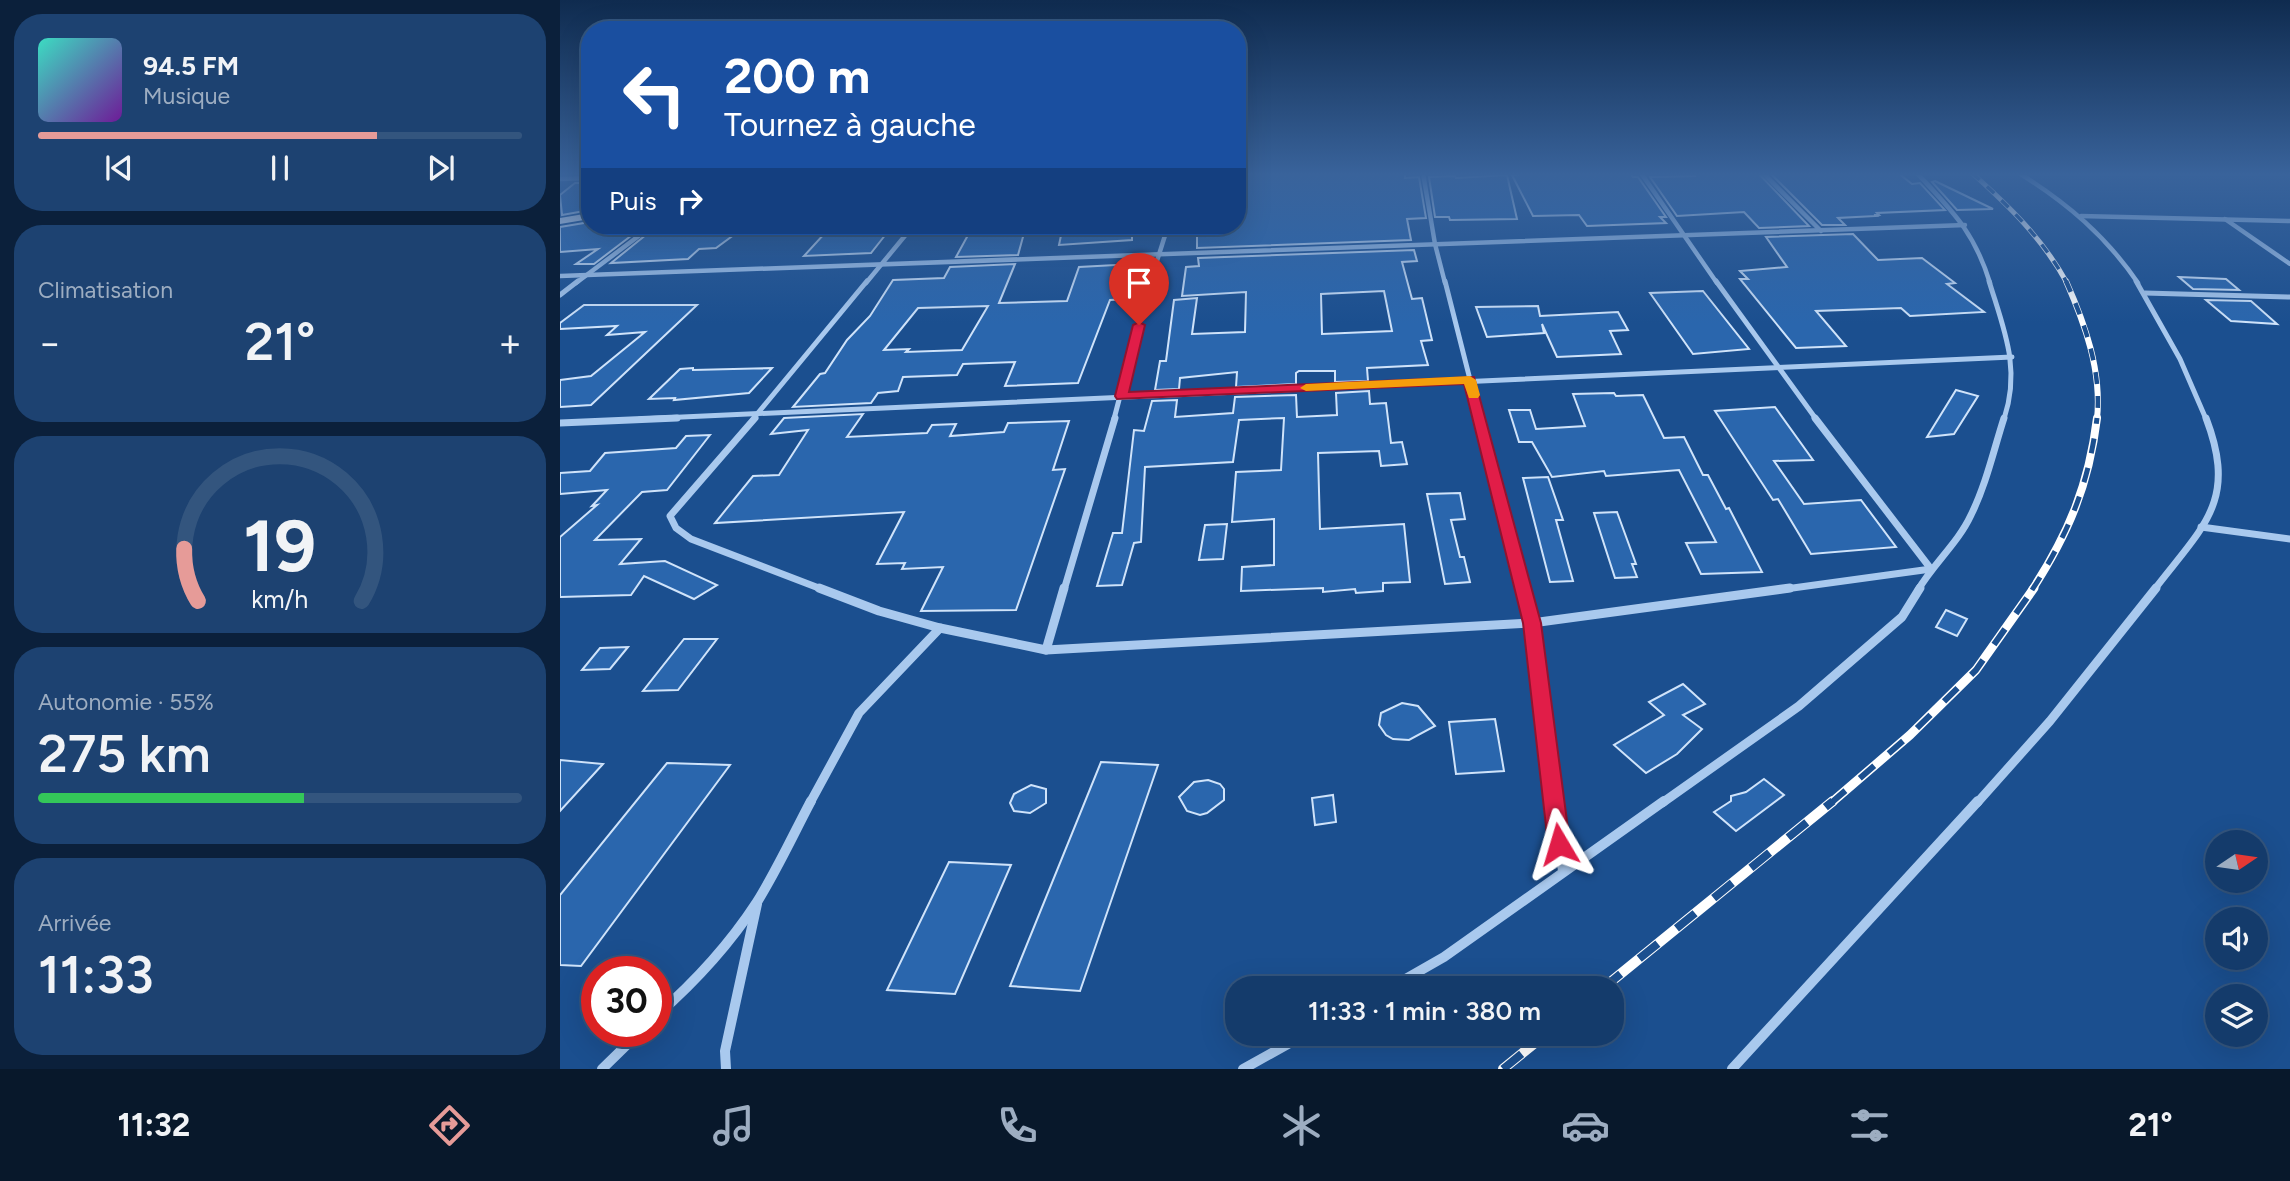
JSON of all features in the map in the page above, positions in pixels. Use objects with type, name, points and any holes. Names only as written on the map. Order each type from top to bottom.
[{"type":"street","points":[[1431,223],[1532,623],[1563,871]]},
{"type":"street","points":[[1676,223],[1775,366],[1931,569]]},
{"type":"street","points":[[1814,223],[1821,230]]},
{"type":"street","points":[[1732,1069],[1987,794],[2106,654],[2210,515],[2220,485],[2220,466],[2212,435],[2188,373],[2145,293],[2123,260],[2087,223]]},
{"type":"street","points":[[2231,223],[2290,264]]},
{"type":"street","points":[[560,276],[1965,225],[1984,264],[2012,357],[2008,404],[1972,514],[1953,545],[1931,569],[1902,617],[1799,706],[1444,957],[1411,976]]},
{"type":"street","points":[[560,295],[640,235]]},
{"type":"street","points":[[905,235],[756,413],[695,491],[670,516],[676,528],[691,539],[866,607],[940,628],[1046,650],[1532,623],[1931,569]]},
{"type":"street","points":[[1046,650],[1121,396],[1157,254],[1164,235]]},
{"type":"street","points":[[2145,293],[2290,297]]},
{"type":"street","points":[[560,423],[2012,357]]},
{"type":"street","points":[[2201,527],[2290,539]]},
{"type":"street","points":[[672,1000],[731,939],[758,900],[859,713],[940,628]]},
{"type":"street","points":[[726,1069],[725,1051],[758,900]]},
{"type":"street","points":[[1243,1069],[1284,1046]]},
{"type":"street","points":[[602,1069],[625,1047]]},
{"type":"building","points":[[1246,223],[1408,223],[1411,240],[1197,248],[1197,235],[1246,235]]},
{"type":"building","points":[[1585,223],[1666,223],[1587,226]]},
{"type":"building","points":[[1754,223],[1806,223],[1809,226],[1759,228]]},
{"type":"building","points":[[1820,223],[1845,225],[1822,225]]},
{"type":"building","points":[[581,224],[581,235],[632,235],[594,264],[576,264],[598,249],[560,252],[560,227]]},
{"type":"building","points":[[1853,234],[1878,260],[1922,258],[1955,283],[1947,284],[1984,312],[1910,316],[1901,308],[1816,311],[1846,346],[1796,348],[1740,279],[1748,279],[1740,271],[1787,267],[1766,237]]},
{"type":"building","points":[[646,235],[734,235],[716,248],[699,249],[688,259],[611,263]]},
{"type":"building","points":[[823,235],[885,235],[871,253],[804,256]]},
{"type":"building","points":[[968,235],[1024,235],[1018,255],[956,257]]},
{"type":"building","points":[[1061,235],[1132,235],[1132,240],[1059,245]]},
{"type":"building","points":[[1414,250],[1417,261],[1402,262],[1412,299],[1422,298],[1432,340],[1421,341],[1428,365],[1367,368],[1368,381],[1335,382],[1335,371],[1299,371],[1296,373],[1296,384],[1236,387],[1237,372],[1180,378],[1179,389],[1155,390],[1160,361],[1166,361],[1174,300],[1197,298],[1192,334],[1245,332],[1246,292],[1182,296],[1186,267],[1199,266],[1198,258]],"holes":[[[1384,291],[1392,331],[1322,334],[1321,294]]]},
{"type":"building","points":[[1015,264],[999,303],[1067,301],[1079,267],[1134,264],[1133,269],[1139,269],[1129,299],[1110,300],[1078,383],[1005,386],[1015,362],[963,364],[957,375],[903,377],[898,391],[878,393],[871,403],[793,407],[820,374],[825,373],[847,340],[870,316],[893,280],[944,278],[950,267]],"holes":[[[988,306],[962,350],[906,352],[909,349],[884,350],[918,308]]]},
{"type":"building","points":[[2179,277],[2226,279],[2239,290],[2193,289]]},
{"type":"building","points":[[1703,291],[1749,349],[1693,354],[1650,293]]},
{"type":"building","points":[[2206,300],[2251,301],[2277,324],[2231,321]]},
{"type":"building","points":[[584,305],[697,305],[591,405],[560,407],[560,380],[591,376],[645,332],[607,335],[617,326],[560,329],[560,323]]},
{"type":"building","points":[[1538,306],[1540,316],[1618,312],[1628,330],[1610,331],[1621,354],[1557,357],[1542,324],[1544,333],[1487,337],[1476,307]]},
{"type":"building","points":[[772,368],[749,393],[674,400],[675,398],[649,399],[680,369]]},
{"type":"building","points":[[1956,390],[1978,396],[1954,434],[1927,437]]},
{"type":"building","points":[[1369,391],[1370,404],[1386,403],[1391,443],[1402,442],[1407,464],[1381,466],[1379,451],[1318,453],[1320,529],[1404,524],[1410,582],[1383,583],[1383,591],[1356,593],[1355,589],[1323,592],[1323,588],[1241,591],[1242,567],[1274,565],[1274,519],[1232,522],[1236,472],[1281,470],[1284,418],[1239,420],[1233,462],[1145,467],[1141,542],[1134,543],[1122,585],[1097,586],[1113,533],[1122,533],[1134,430],[1144,431],[1152,401],[1177,400],[1175,417],[1233,413],[1235,397],[1296,395],[1297,417],[1337,415],[1336,393]]},
{"type":"building","points":[[1614,393],[1616,396],[1643,395],[1664,438],[1684,437],[1703,475],[1708,475],[1726,509],[1729,508],[1762,572],[1701,574],[1686,543],[1716,542],[1679,470],[1606,476],[1604,471],[1552,477],[1532,442],[1519,442],[1509,410],[1530,410],[1536,429],[1585,426],[1573,394]]},
{"type":"building","points":[[1775,407],[1813,460],[1774,461],[1804,504],[1861,500],[1896,547],[1811,554],[1778,499],[1773,500],[1715,411]]},
{"type":"building","points":[[863,414],[847,437],[927,433],[932,425],[956,424],[950,436],[1004,432],[1008,423],[1069,421],[1053,470],[1065,469],[1016,610],[921,611],[943,567],[902,569],[905,563],[877,564],[904,512],[715,523],[753,476],[779,475],[808,430],[771,434],[784,418]]},
{"type":"building","points":[[710,435],[667,490],[642,492],[595,540],[641,539],[620,564],[665,561],[717,585],[694,599],[644,576],[631,595],[560,597],[560,537],[597,505],[592,506],[607,490],[560,494],[560,473],[590,471],[605,453],[676,448],[686,436]]},
{"type":"building","points":[[1548,477],[1563,520],[1556,520],[1573,581],[1550,582],[1523,478]]},
{"type":"building","points":[[1460,493],[1465,519],[1451,520],[1460,557],[1464,557],[1470,582],[1445,584],[1427,494]]},
{"type":"building","points":[[1617,512],[1636,564],[1632,564],[1637,577],[1615,578],[1594,513]]},
{"type":"building","points":[[1227,524],[1223,559],[1199,560],[1205,525]]},
{"type":"building","points":[[1946,610],[1967,619],[1957,636],[1936,627]]},
{"type":"building","points":[[684,639],[717,639],[678,690],[643,691]]},
{"type":"building","points":[[628,647],[610,669],[582,670],[600,648]]},
{"type":"building","points":[[1683,684],[1705,704],[1683,715],[1702,729],[1677,754],[1646,773],[1614,745],[1664,715],[1649,702]]},
{"type":"building","points":[[1402,703],[1418,706],[1435,726],[1409,740],[1393,739],[1386,735],[1379,725],[1381,713]]},
{"type":"building","points":[[1495,719],[1504,771],[1456,774],[1449,722]]},
{"type":"building","points":[[560,760],[603,764],[560,811]]},
{"type":"building","points":[[1101,762],[1158,765],[1080,991],[1010,986]]},
{"type":"building","points":[[667,763],[730,765],[588,956],[581,956],[581,966],[560,965],[560,895]]},
{"type":"building","points":[[1764,779],[1784,795],[1736,831],[1714,812],[1731,801],[1731,796],[1746,792]]},
{"type":"building","points":[[1208,780],[1220,784],[1224,789],[1224,800],[1207,813],[1200,815],[1187,811],[1179,797],[1194,782]]},
{"type":"building","points":[[1031,785],[1046,789],[1046,803],[1030,813],[1014,811],[1010,803],[1014,794]]},
{"type":"building","points":[[1333,795],[1336,822],[1315,825],[1312,798]]},
{"type":"building","points":[[949,862],[1011,865],[955,994],[887,990]]},
{"type":"railway","points":[[2023,223],[2047,252],[2066,282]]},
{"type":"railway","points":[[2066,282],[2090,348],[2097,383],[2097,419]]},
{"type":"railway","points":[[2032,590],[2067,528],[2083,486],[2097,418]]},
{"type":"railway","points":[[1831,803],[1910,735],[1976,670],[2034,588]]},
{"type":"railway","points":[[1618,976],[1833,801]]},
{"type":"railway","points":[[1503,1069],[1531,1046]]},
{"type":"slow traffic","points":[[1306,388],[1470,380],[1474,395]]},
{"type":"route","points":[[1139,325],[1121,396],[1470,380],[1532,623],[1559,844]]}]
